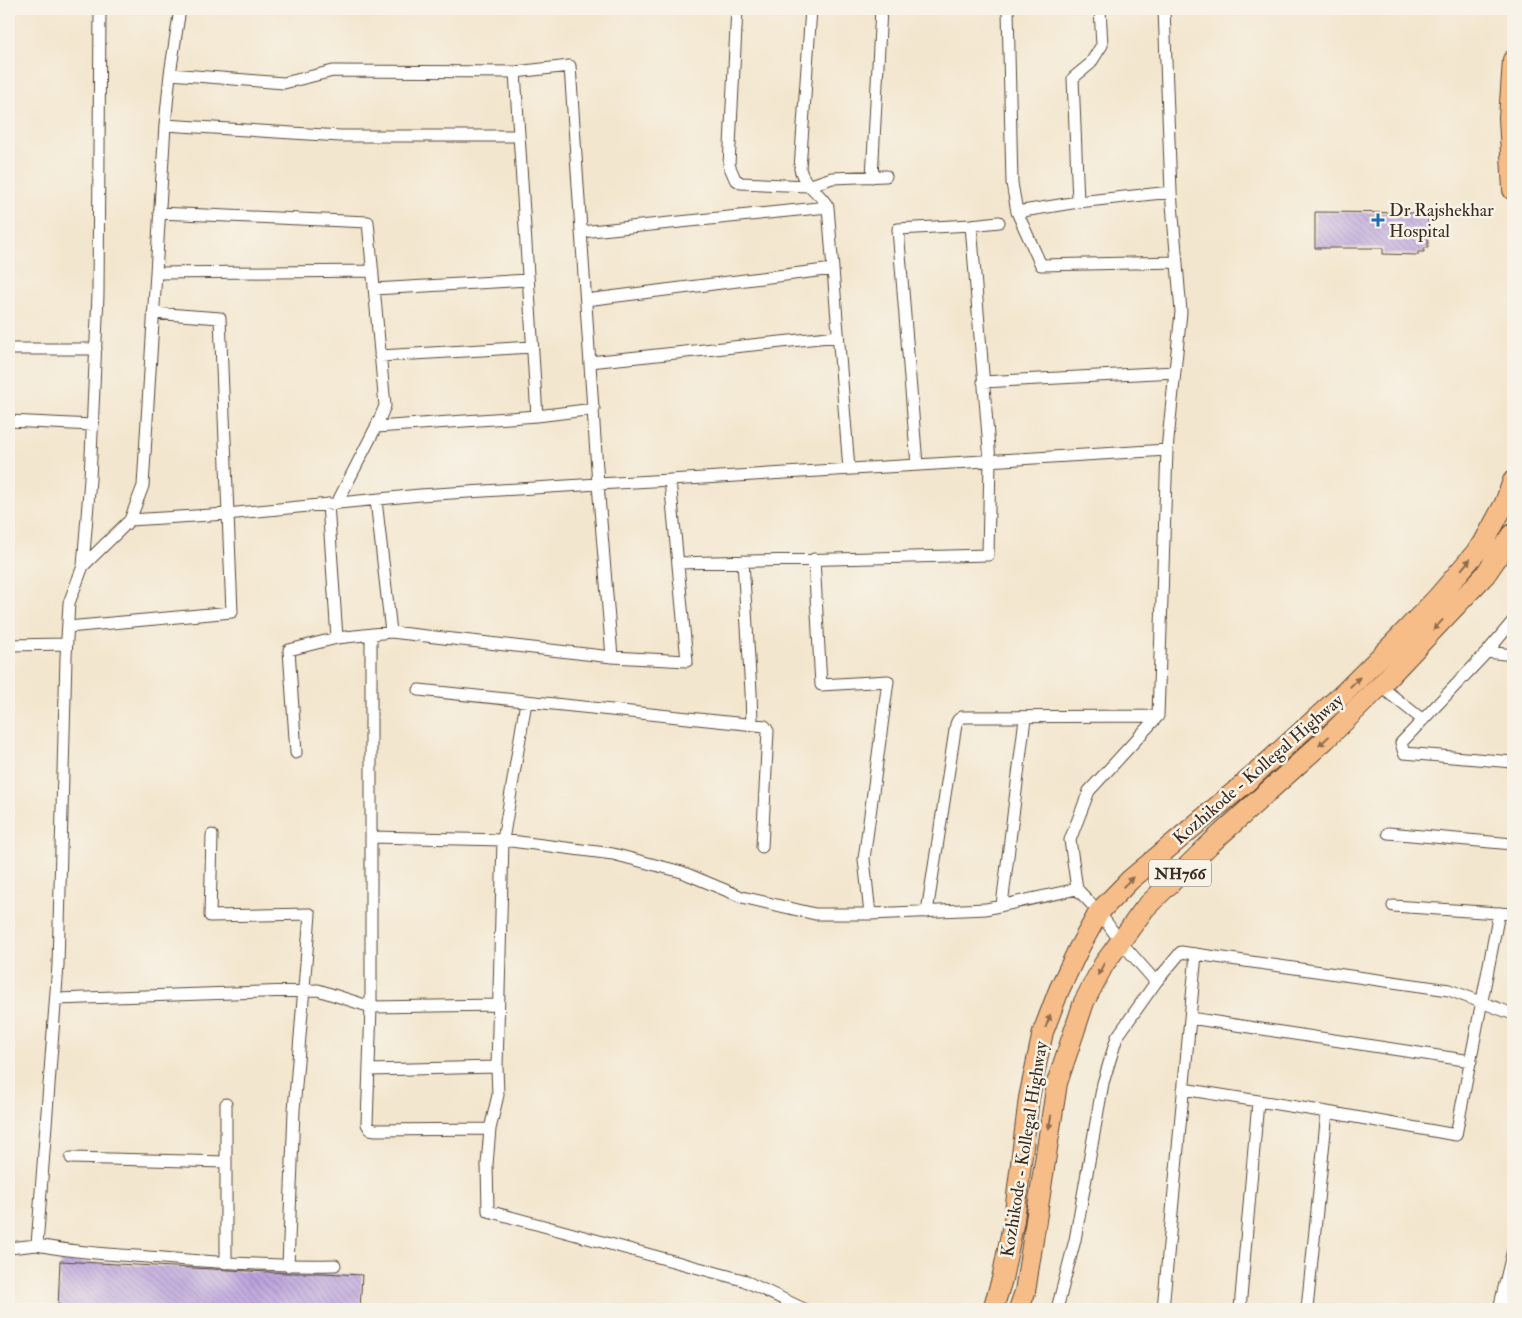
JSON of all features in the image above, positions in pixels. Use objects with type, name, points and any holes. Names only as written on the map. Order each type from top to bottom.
[{"type":"highway","points":[[1513,60],[1509,118],[1513,190]]},
{"type":"highway","name":"Kozhikode - Kollegal Highway","points":[[993,1309],[1002,1279],[1014,1220],[1029,1098],[1043,1032],[1079,948],[1099,912],[1130,880],[1244,784],[1344,693],[1390,648],[1438,597],[1482,544],[1505,503],[1513,481]]},
{"type":"highway","name":"Kozhikode - Kollegal Highway","points":[[1019,1309],[1025,1292],[1057,1083],[1084,1002],[1104,964],[1145,908],[1210,844],[1326,739],[1380,686],[1506,555],[1513,534]]},
{"type":"street","points":[[37,1245],[58,965],[66,644],[69,603],[83,566],[93,425],[98,294],[100,9]]},
{"type":"street","points":[[83,566],[130,520],[142,486],[165,125],[170,74],[180,9]]},
{"type":"street","points":[[737,9],[729,165],[735,179],[741,183],[808,186],[832,178],[886,176]]},
{"type":"street","points":[[811,9],[800,169],[802,177],[808,186],[818,193],[828,206],[848,469]]},
{"type":"street","points":[[872,177],[881,9]]},
{"type":"street","points":[[1008,9],[1012,183],[1017,212],[1041,266],[1178,262]]},
{"type":"street","points":[[1078,202],[1073,78],[1090,64],[1102,45],[1100,9]]},
{"type":"street","points":[[1156,982],[1120,941],[1099,912],[1077,889],[1070,840],[1089,791],[1158,716],[1167,450],[1182,312],[1171,192],[1164,9]]},
{"type":"street","points":[[170,74],[284,83],[333,71],[514,72],[570,66],[598,484],[612,657]]},
{"type":"street","points":[[514,72],[537,416]]},
{"type":"street","points":[[165,125],[340,136],[518,136]]},
{"type":"street","points":[[1017,212],[1078,202],[1171,192]]},
{"type":"street","points":[[581,232],[828,206]]},
{"type":"street","points":[[159,213],[368,222],[385,406],[376,427],[332,504],[337,638]]},
{"type":"street","points":[[917,465],[898,229],[999,222]]},
{"type":"street","points":[[678,563],[988,555],[990,461],[971,225]]},
{"type":"street","points":[[586,300],[833,269]]},
{"type":"street","points":[[156,273],[373,271]]},
{"type":"street","points":[[374,289],[528,280]]},
{"type":"street","points":[[68,627],[232,612],[220,318],[153,313]]},
{"type":"street","points":[[590,362],[838,336]]},
{"type":"street","points":[[380,356],[532,347]]},
{"type":"street","points":[[9,350],[96,349]]},
{"type":"street","points":[[983,382],[1175,372]]},
{"type":"street","points":[[376,427],[537,416],[594,410]]},
{"type":"street","points":[[9,421],[93,425]]},
{"type":"street","points":[[130,520],[227,514],[420,495],[1167,450]]},
{"type":"street","points":[[296,753],[289,650],[337,638],[391,632],[612,657],[687,661],[670,480]]},
{"type":"street","points":[[376,500],[391,632]]},
{"type":"street","points":[[814,559],[821,685],[888,681],[864,859],[870,914]]},
{"type":"street","points":[[743,561],[752,724]]},
{"type":"street","points":[[1513,621],[1401,743],[1404,753],[1513,762]]},
{"type":"street","points":[[371,634],[371,1007],[367,1124],[370,1128],[376,1130],[490,1129]]},
{"type":"street","points":[[9,645],[66,644]]},
{"type":"street","points":[[1486,652],[1513,655]]},
{"type":"street","points":[[1380,686],[1422,720]]},
{"type":"street","points":[[419,690],[765,726],[768,731],[762,847]]},
{"type":"street","points":[[526,702],[503,840],[498,1005],[498,1096],[490,1129],[487,1164],[488,1211],[743,1280],[804,1309]]},
{"type":"street","points":[[927,912],[958,720],[962,717],[1158,716]]},
{"type":"street","points":[[1002,905],[1025,718]]},
{"type":"street","points":[[1388,833],[1513,844]]},
{"type":"street","points":[[212,835],[210,916],[310,914],[294,1110],[288,1266]]},
{"type":"street","points":[[372,837],[503,840],[613,854],[682,872],[742,897],[815,914],[870,914],[986,909],[1077,889]]},
{"type":"street","points":[[1393,906],[1513,914]]},
{"type":"street","points":[[1183,1089],[1456,1135],[1499,913]]},
{"type":"street","points":[[1057,1309],[1075,1240],[1103,1083],[1117,1037],[1180,952],[1449,990],[1513,1014]]},
{"type":"street","points":[[1163,1309],[1196,954]]},
{"type":"street","points":[[56,999],[318,990],[371,1007],[498,1005]]},
{"type":"street","points":[[1190,1018],[1471,1061]]},
{"type":"street","points":[[369,1070],[497,1066]]},
{"type":"street","points":[[1240,1309],[1258,1102]]},
{"type":"street","points":[[226,1104],[226,1263]]},
{"type":"street","points":[[1306,1309],[1327,1112]]},
{"type":"street","points":[[71,1158],[226,1162]]},
{"type":"street","points":[[9,1248],[37,1245],[72,1251],[226,1263],[288,1266],[335,1265]]},
{"type":"street","points":[[1499,1309],[1513,1256]]},
{"type":"building","points":[[1315,212],[1428,213],[1428,248],[1424,248],[1424,252],[1418,252],[1418,255],[1383,254],[1383,248],[1315,248]]},
{"type":"building","points":[[60,1261],[362,1275],[360,1309],[58,1309]]},
{"type":"place","name":"Dr Rajshekhar Hospital","points":[[1378,220]]}]
